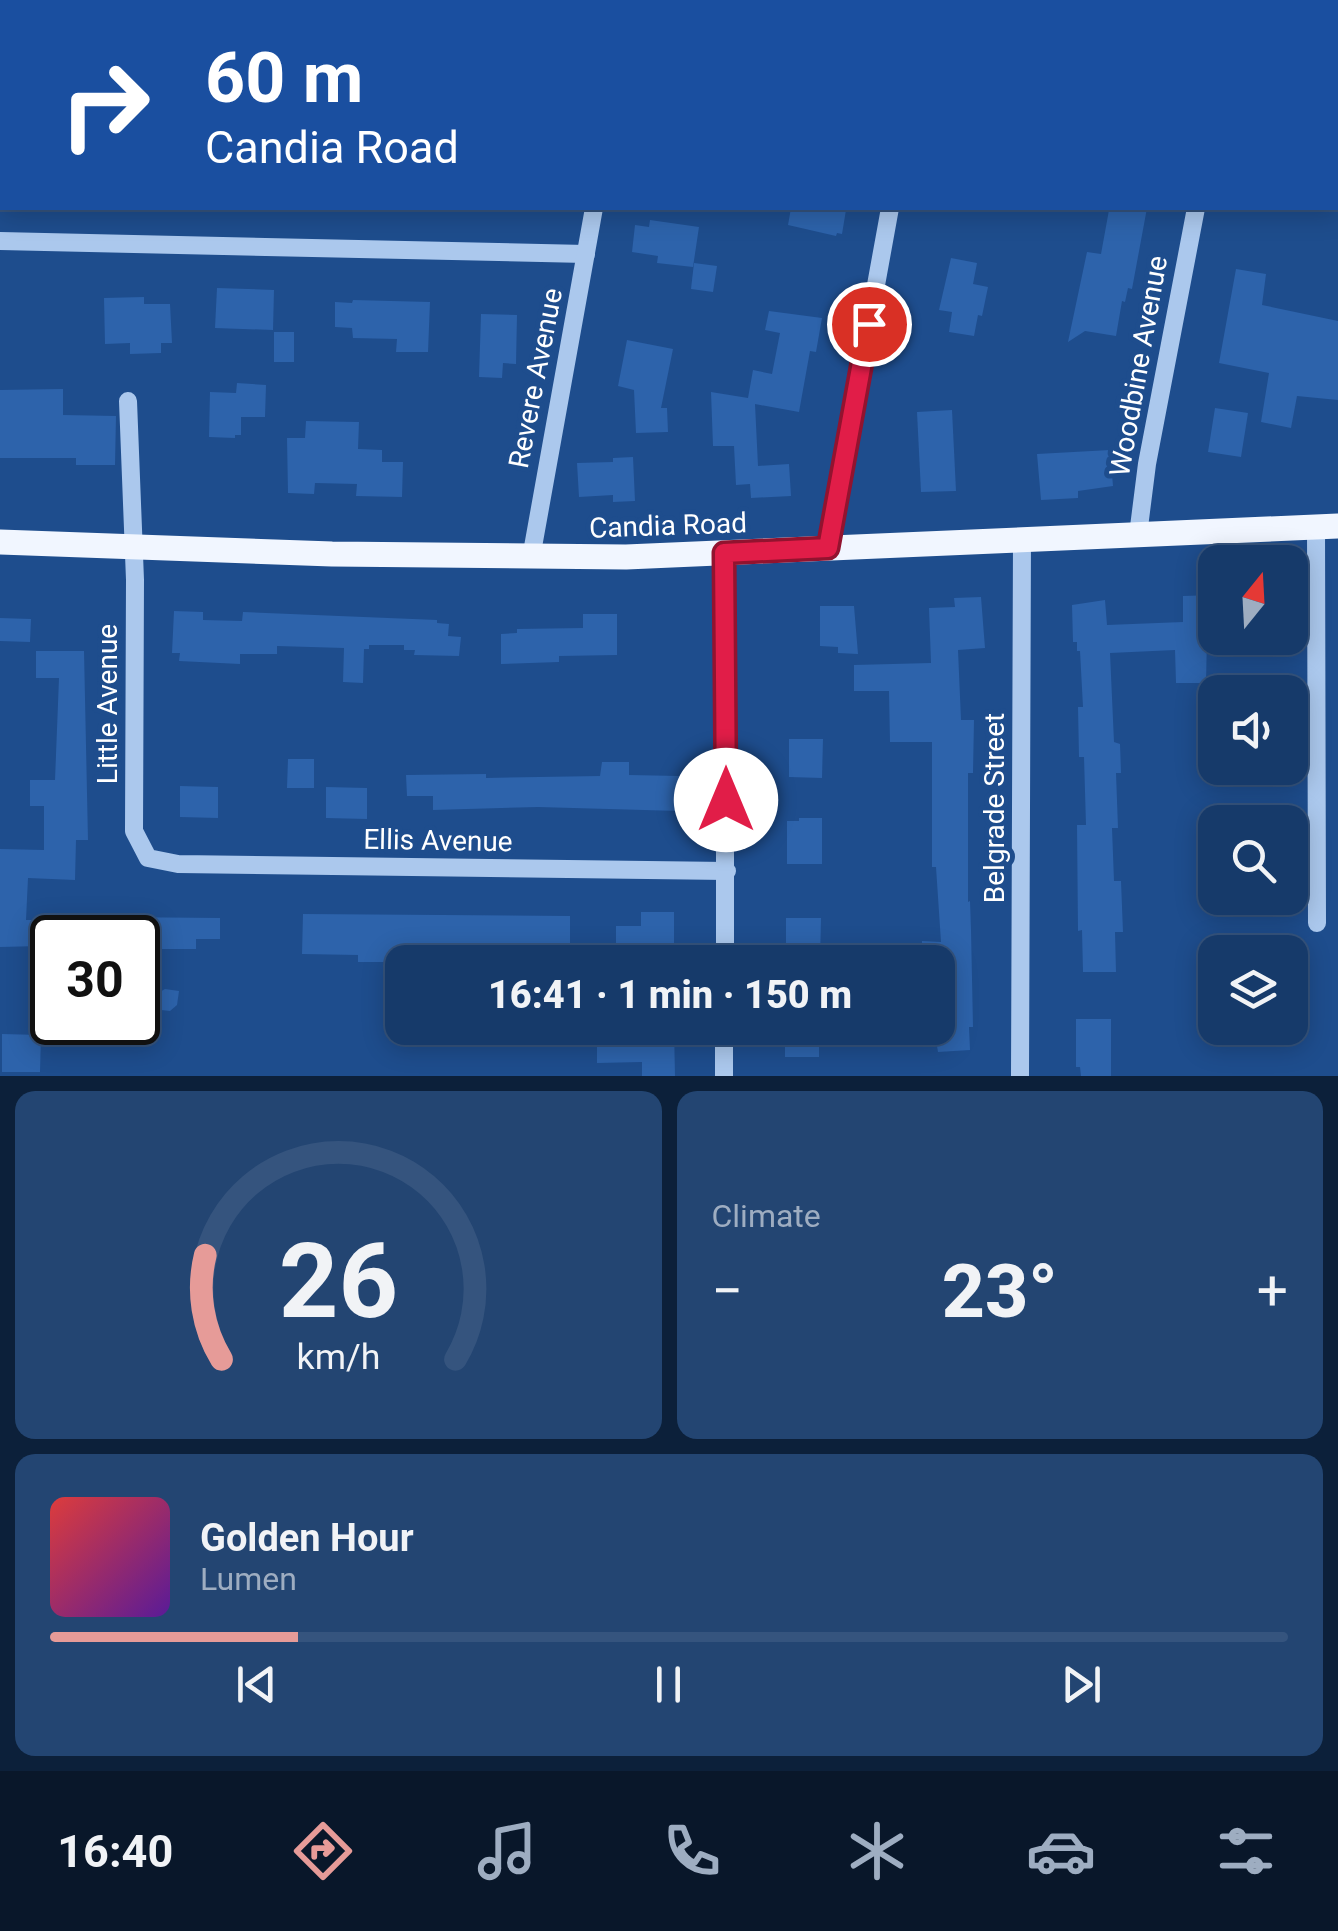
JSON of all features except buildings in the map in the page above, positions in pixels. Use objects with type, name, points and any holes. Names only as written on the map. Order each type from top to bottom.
[{"type":"main road","name":"Candia Road","points":[[0,542],[532,558],[1327,527]]},
{"type":"street","name":"Revere Avenue","points":[[532,558],[594,210]]},
{"type":"street","points":[[828,548],[890,210]]},
{"type":"street","name":"Woodbine Avenue","points":[[1138,535],[1147,464],[1196,210]]},
{"type":"street","points":[[0,241],[586,254]]},
{"type":"street","name":"Little Avenue","points":[[128,401],[135,580],[134,831],[148,858]]},
{"type":"street","points":[[1317,923],[1327,527]]},
{"type":"street","name":"Belgrade Street","points":[[1020,1076],[1022,540]]},
{"type":"street","points":[[724,553],[725,945]]},
{"type":"street","name":"Ellis Avenue","points":[[148,858],[178,864],[727,871]]},
{"type":"street","points":[[724,1045],[724,1076]]},
{"type":"route","points":[[726,800],[724,553],[828,548],[869,324]]}]
